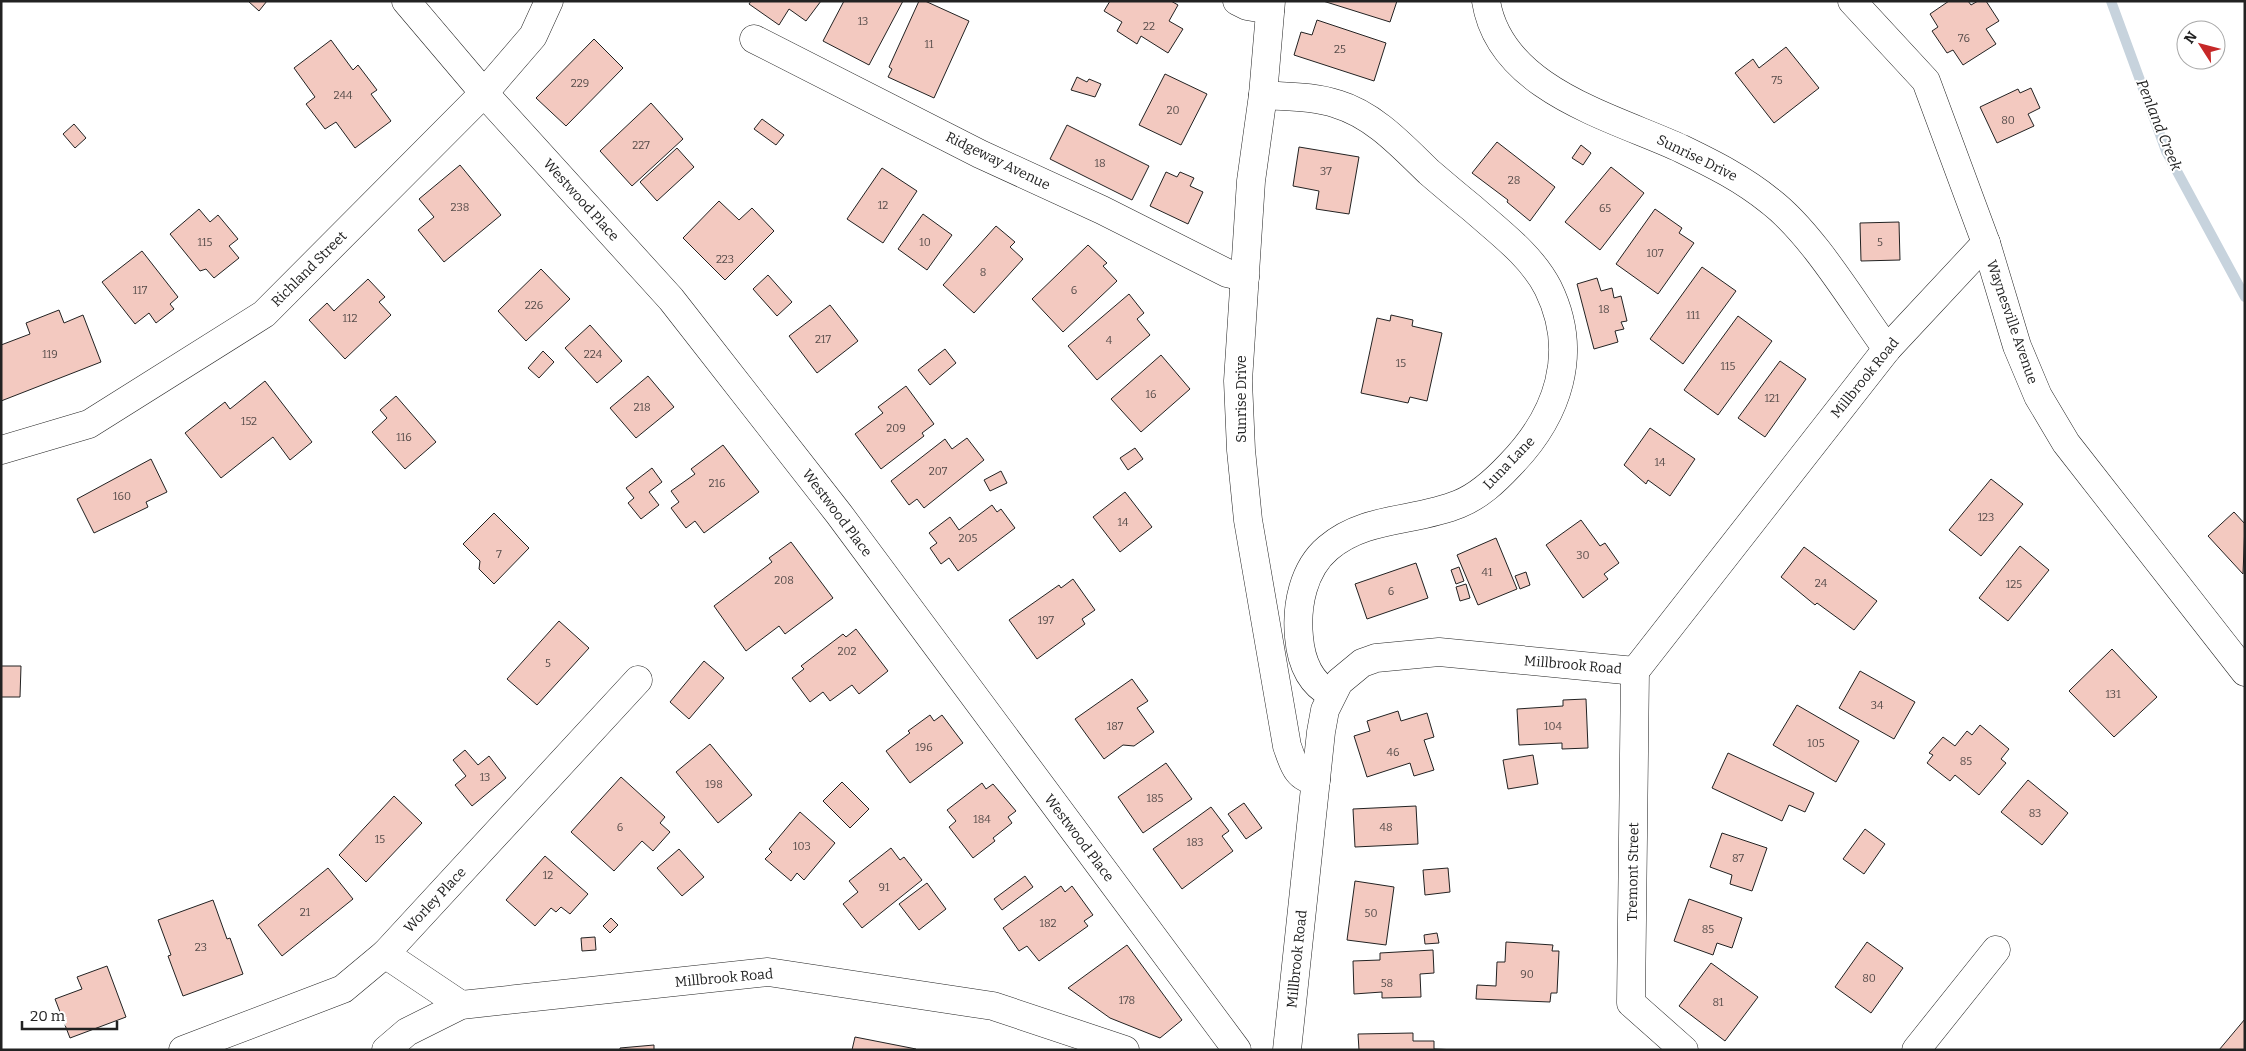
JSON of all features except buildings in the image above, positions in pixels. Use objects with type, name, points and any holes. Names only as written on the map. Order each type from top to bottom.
[{"type":"street","name":"Westwood Place","points":[[406,1],[484,93],[683,314],[838,514],[1236,1050]]},
{"type":"street","name":"Richland Street","points":[[1,450],[89,424],[264,314],[484,93],[533,36],[549,1]]},
{"type":"street","points":[[1237,1],[1247,6],[1270,6]]},
{"type":"street","name":"Sunrise Drive","points":[[1486,1],[1494,28],[1509,54],[1528,72],[1558,94],[1594,112],[1682,149],[1741,179],[1772,202],[1791,220],[1816,250],[1887,349]]},
{"type":"street","name":"Waynesville Avenue","points":[[1852,1],[1926,81],[1986,243],[2017,346],[2038,396],[2066,443],[2245,672]]},
{"type":"street","name":"Sunrise Drive","points":[[1270,6],[1263,95],[1251,181],[1238,381],[1241,450],[1248,520],[1287,746],[1296,770],[1302,776],[1316,780]]},
{"type":"street","name":"Ridgeway Avenue","points":[[754,39],[980,154],[1102,210],[1227,273],[1245,277]]},
{"type":"street","name":"Luna Lane","points":[[1263,95],[1316,99],[1338,104],[1365,116],[1395,139],[1432,174],[1513,244],[1532,264],[1547,286],[1562,330],[1563,364],[1545,421],[1533,440],[1500,476],[1480,492],[1460,504],[1358,530],[1327,549],[1308,574],[1300,606],[1299,640],[1308,672],[1316,684],[1331,694]]},
{"type":"street","name":"Millbrook Road","points":[[1287,1050],[1321,732],[1331,694],[1339,682],[1362,663],[1376,658],[1439,652],[1635,671],[1887,349],[1986,243]]},
{"type":"street","name":"Tremont Street","points":[[1635,671],[1631,1003],[1684,1050]]},
{"type":"street","name":"Worley Place","points":[[183,1050],[343,989],[385,954],[638,680]]},
{"type":"street","points":[[1916,1050],[1996,950]]},
{"type":"street","points":[[385,954],[461,1004]]},
{"type":"street","name":"Millbrook Road","points":[[386,1050],[407,1032],[461,1004],[768,972],[993,1006],[1126,1050]]},
{"type":"waterway","name":"Penland Creek","points":[[2111,1],[2166,151],[2245,297]]}]
